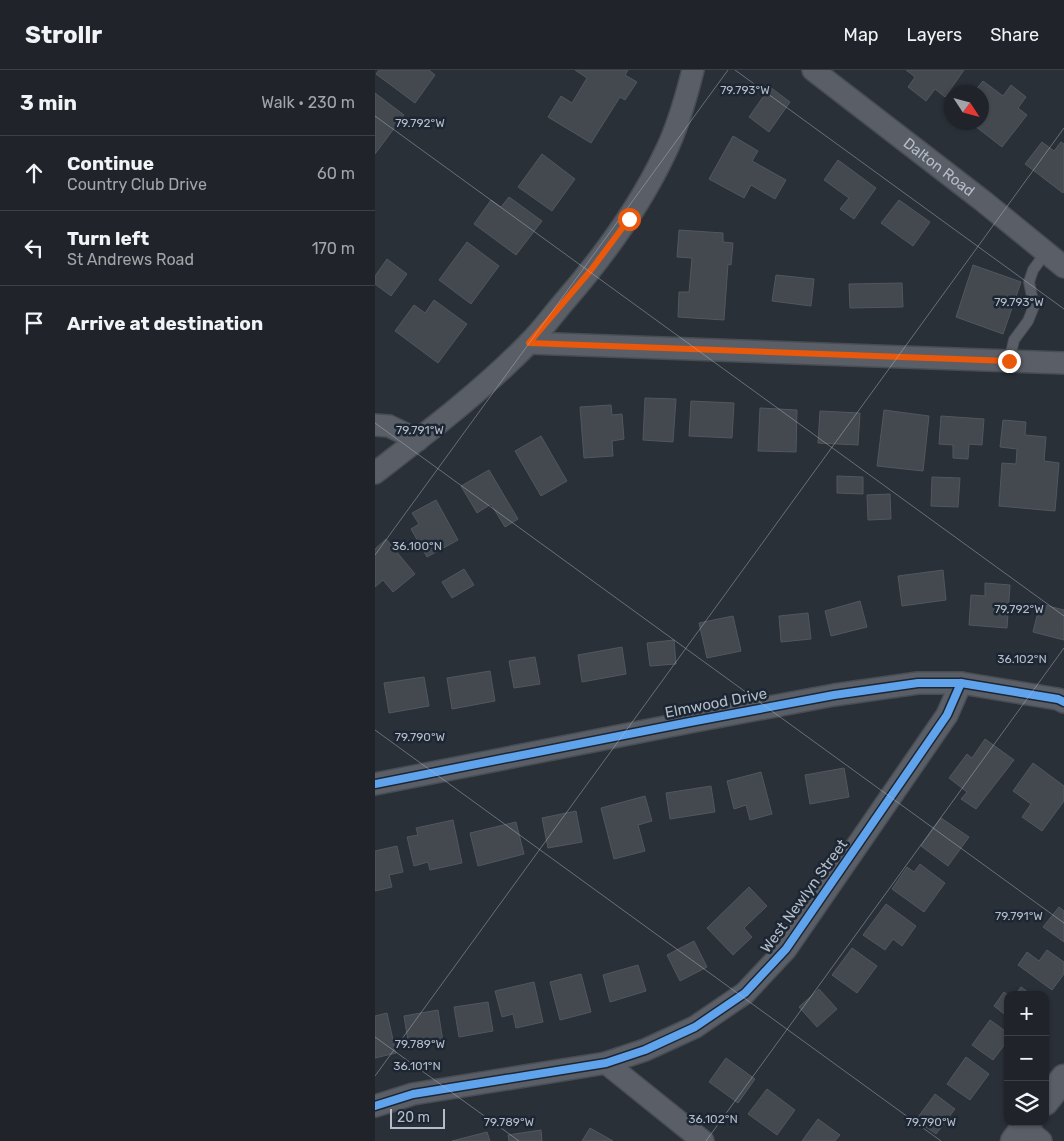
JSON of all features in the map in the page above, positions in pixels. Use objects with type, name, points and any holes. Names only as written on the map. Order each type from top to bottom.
[{"type":"street","points":[[375,473],[490,380],[529,343],[591,270],[629,219],[666,152],[687,95],[693,70]]},
{"type":"street","name":"Dalton Road","points":[[813,70],[975,195],[1064,267]]},
{"type":"street","points":[[529,343],[1064,363]]},
{"type":"street","points":[[375,425],[389,426],[418,440]]},
{"type":"street","name":"Elmwood Drive","points":[[375,784],[834,695],[918,683],[961,684],[1059,699],[1064,702]]},
{"type":"street","name":"West Newlyn Street","points":[[375,1106],[413,1094],[606,1063],[645,1050],[695,1027],[745,993],[791,940],[947,715],[961,684]]},
{"type":"street","points":[[606,1063],[703,1141]]},
{"type":"street","points":[[1049,1097],[1064,1078]]},
{"type":"lane","points":[[1009,361],[1014,340],[1028,321],[1034,306],[1029,282],[1033,270],[1046,252]]},
{"type":"building","points":[[379,70],[429,70],[435,75],[415,103],[376,74]]},
{"type":"building","points":[[575,70],[628,70],[625,75],[637,82],[625,100],[620,97],[591,143],[548,117],[561,96],[572,103],[587,78]]},
{"type":"building","points":[[906,70],[964,70],[953,85],[944,85],[944,96],[935,89],[926,101],[908,87],[915,77]]},
{"type":"building","points":[[983,81],[988,85],[980,85]]},
{"type":"building","points":[[1011,85],[1026,97],[1018,108],[1027,115],[1002,147],[980,130],[989,130],[989,86],[1003,96]]},
{"type":"building","points":[[770,87],[790,102],[769,132],[749,117]]},
{"type":"building","points":[[375,93],[404,115],[375,154]]},
{"type":"building","points":[[733,136],[758,151],[752,161],[786,180],[775,199],[751,185],[744,198],[709,179]]},
{"type":"building","points":[[1042,142],[1054,151],[1061,142],[1064,144],[1063,193],[1025,164]]},
{"type":"building","points":[[542,154],[575,179],[552,211],[518,187]]},
{"type":"building","points":[[838,160],[876,188],[854,219],[840,209],[849,198],[824,180]]},
{"type":"building","points":[[509,197],[542,221],[516,255],[474,224],[491,200],[501,207]]},
{"type":"building","points":[[899,200],[930,222],[913,246],[881,223]]},
{"type":"building","points":[[679,230],[723,233],[723,242],[733,243],[731,265],[728,264],[724,320],[678,317],[679,292],[689,292],[692,258],[677,257]]},
{"type":"building","points":[[467,242],[499,266],[471,304],[439,280]]},
{"type":"building","points":[[387,259],[407,274],[391,296],[375,284],[375,276]]},
{"type":"building","points":[[973,265],[1021,282],[1003,334],[956,317]]},
{"type":"building","points":[[776,275],[814,279],[811,306],[772,301]]},
{"type":"building","points":[[902,283],[903,307],[850,308],[849,284]]},
{"type":"building","points":[[434,300],[467,324],[438,363],[395,331],[414,305],[425,313]]},
{"type":"building","points":[[645,398],[676,399],[673,442],[643,440]]},
{"type":"building","points":[[691,401],[734,403],[732,438],[689,436]]},
{"type":"building","points":[[611,405],[612,415],[622,414],[624,439],[612,441],[613,456],[584,458],[580,407]]},
{"type":"building","points":[[760,408],[797,410],[796,452],[758,451]]},
{"type":"building","points":[[884,410],[929,416],[923,471],[877,466]]},
{"type":"building","points":[[820,411],[860,413],[858,445],[818,443]]},
{"type":"building","points":[[941,416],[984,419],[982,445],[969,444],[968,459],[953,458],[953,445],[939,444]]},
{"type":"building","points":[[1003,420],[1026,422],[1025,435],[1046,437],[1044,461],[1059,463],[1055,511],[999,506],[1002,463],[1016,464],[1017,449],[1000,447]]},
{"type":"building","points":[[541,436],[567,481],[541,496],[515,451]]},
{"type":"building","points":[[489,470],[518,519],[505,527],[491,504],[477,513],[461,486]]},
{"type":"building","points":[[837,476],[863,477],[863,494],[837,493]]},
{"type":"building","points":[[932,477],[960,478],[958,507],[931,506]]},
{"type":"building","points":[[890,494],[891,519],[868,520],[867,495]]},
{"type":"building","points":[[436,500],[458,540],[427,557],[411,529],[419,524],[412,513]]},
{"type":"building","points":[[386,539],[415,574],[393,592],[383,580],[375,587],[375,549]]},
{"type":"building","points":[[464,569],[474,585],[452,598],[442,582]]},
{"type":"building","points":[[943,570],[946,600],[902,606],[898,576]]},
{"type":"building","points":[[985,583],[1010,585],[1007,628],[969,625],[971,595],[985,596]]},
{"type":"building","points":[[860,601],[867,627],[831,636],[825,611]]},
{"type":"building","points":[[1040,604],[1064,610],[1064,640],[1033,632]]},
{"type":"building","points":[[808,613],[811,639],[781,642],[779,616]]},
{"type":"building","points":[[733,616],[741,651],[707,658],[699,623]]},
{"type":"building","points":[[674,640],[676,664],[650,666],[647,643]]},
{"type":"building","points":[[622,647],[626,674],[582,682],[578,655]]},
{"type":"building","points":[[535,657],[540,684],[514,688],[509,661]]},
{"type":"building","points":[[490,671],[495,701],[452,709],[447,678]]},
{"type":"building","points":[[424,677],[429,706],[389,713],[384,683]]},
{"type":"building","points":[[985,739],[1014,760],[976,809],[961,799],[967,792],[949,778],[967,754],[972,758]]},
{"type":"building","points":[[1033,763],[1064,786],[1064,801],[1042,831],[1022,817],[1031,804],[1013,791]]},
{"type":"building","points":[[844,768],[849,797],[810,804],[805,775]]},
{"type":"building","points":[[761,772],[772,814],[750,820],[746,805],[734,809],[727,781]]},
{"type":"building","points":[[711,786],[715,812],[670,819],[666,793]]},
{"type":"building","points":[[645,796],[652,821],[638,825],[645,851],[614,859],[601,808]]},
{"type":"building","points":[[576,811],[582,842],[548,848],[542,818]]},
{"type":"building","points":[[941,818],[969,837],[948,866],[921,846]]},
{"type":"building","points":[[453,820],[462,863],[430,870],[428,862],[414,866],[407,837],[418,835],[416,828]]},
{"type":"building","points":[[516,822],[524,854],[478,866],[470,833]]},
{"type":"building","points":[[397,846],[403,872],[389,875],[392,887],[375,891],[375,851]]},
{"type":"building","points":[[920,864],[945,883],[924,912],[892,889],[907,867],[914,872]]},
{"type":"building","points":[[749,887],[767,906],[744,928],[752,937],[733,955],[707,928]]},
{"type":"building","points":[[886,904],[916,926],[902,946],[893,939],[885,950],[863,935]]},
{"type":"building","points":[[1059,907],[1064,911],[1064,942],[1043,927]]},
{"type":"building","points":[[694,941],[707,967],[680,981],[667,955]]},
{"type":"building","points":[[852,948],[877,966],[857,993],[832,975]]},
{"type":"building","points":[[1047,950],[1064,962],[1064,974],[1052,990],[1018,965],[1027,952],[1039,961]]},
{"type":"building","points":[[638,965],[646,991],[610,1002],[603,975]]},
{"type":"building","points":[[581,974],[591,1012],[560,1020],[550,982]]},
{"type":"building","points":[[534,982],[543,1022],[516,1028],[513,1014],[502,1017],[495,991]]},
{"type":"building","points":[[1021,987],[1026,991],[1018,991]]},
{"type":"building","points":[[819,989],[837,1009],[817,1027],[799,1007]]},
{"type":"building","points":[[1004,992],[1004,1014],[994,1006]]},
{"type":"building","points":[[488,1002],[493,1031],[459,1037],[454,1007]]},
{"type":"building","points":[[438,1010],[443,1042],[409,1047],[404,1016]]},
{"type":"building","points":[[387,1013],[396,1053],[375,1058],[375,1016]]},
{"type":"building","points":[[990,1020],[1004,1030],[1004,1045],[993,1060],[972,1045]]},
{"type":"building","points":[[966,1057],[989,1074],[970,1100],[947,1084]]},
{"type":"building","points":[[726,1058],[755,1079],[738,1103],[709,1082]]},
{"type":"building","points":[[767,1089],[795,1110],[777,1135],[748,1114]]},
{"type":"building","points":[[935,1094],[955,1109],[936,1134],[916,1120]]},
{"type":"building","points":[[818,1119],[840,1135],[835,1141],[802,1141]]},
{"type":"building","points":[[590,1128],[613,1141],[582,1141]]},
{"type":"building","points":[[541,1130],[542,1141],[509,1141],[508,1135]]},
{"type":"building","points":[[487,1132],[490,1141],[452,1141]]},
{"type":"cycle path","points":[[375,784],[834,695],[918,683],[961,683],[1058,699],[1064,702]]},
{"type":"cycle path","points":[[375,1106],[413,1094],[606,1063],[645,1050],[695,1027],[745,993],[786,949],[947,715],[961,683]]},
{"type":"route","points":[[629,219],[591,270],[529,343],[1009,361]]}]
